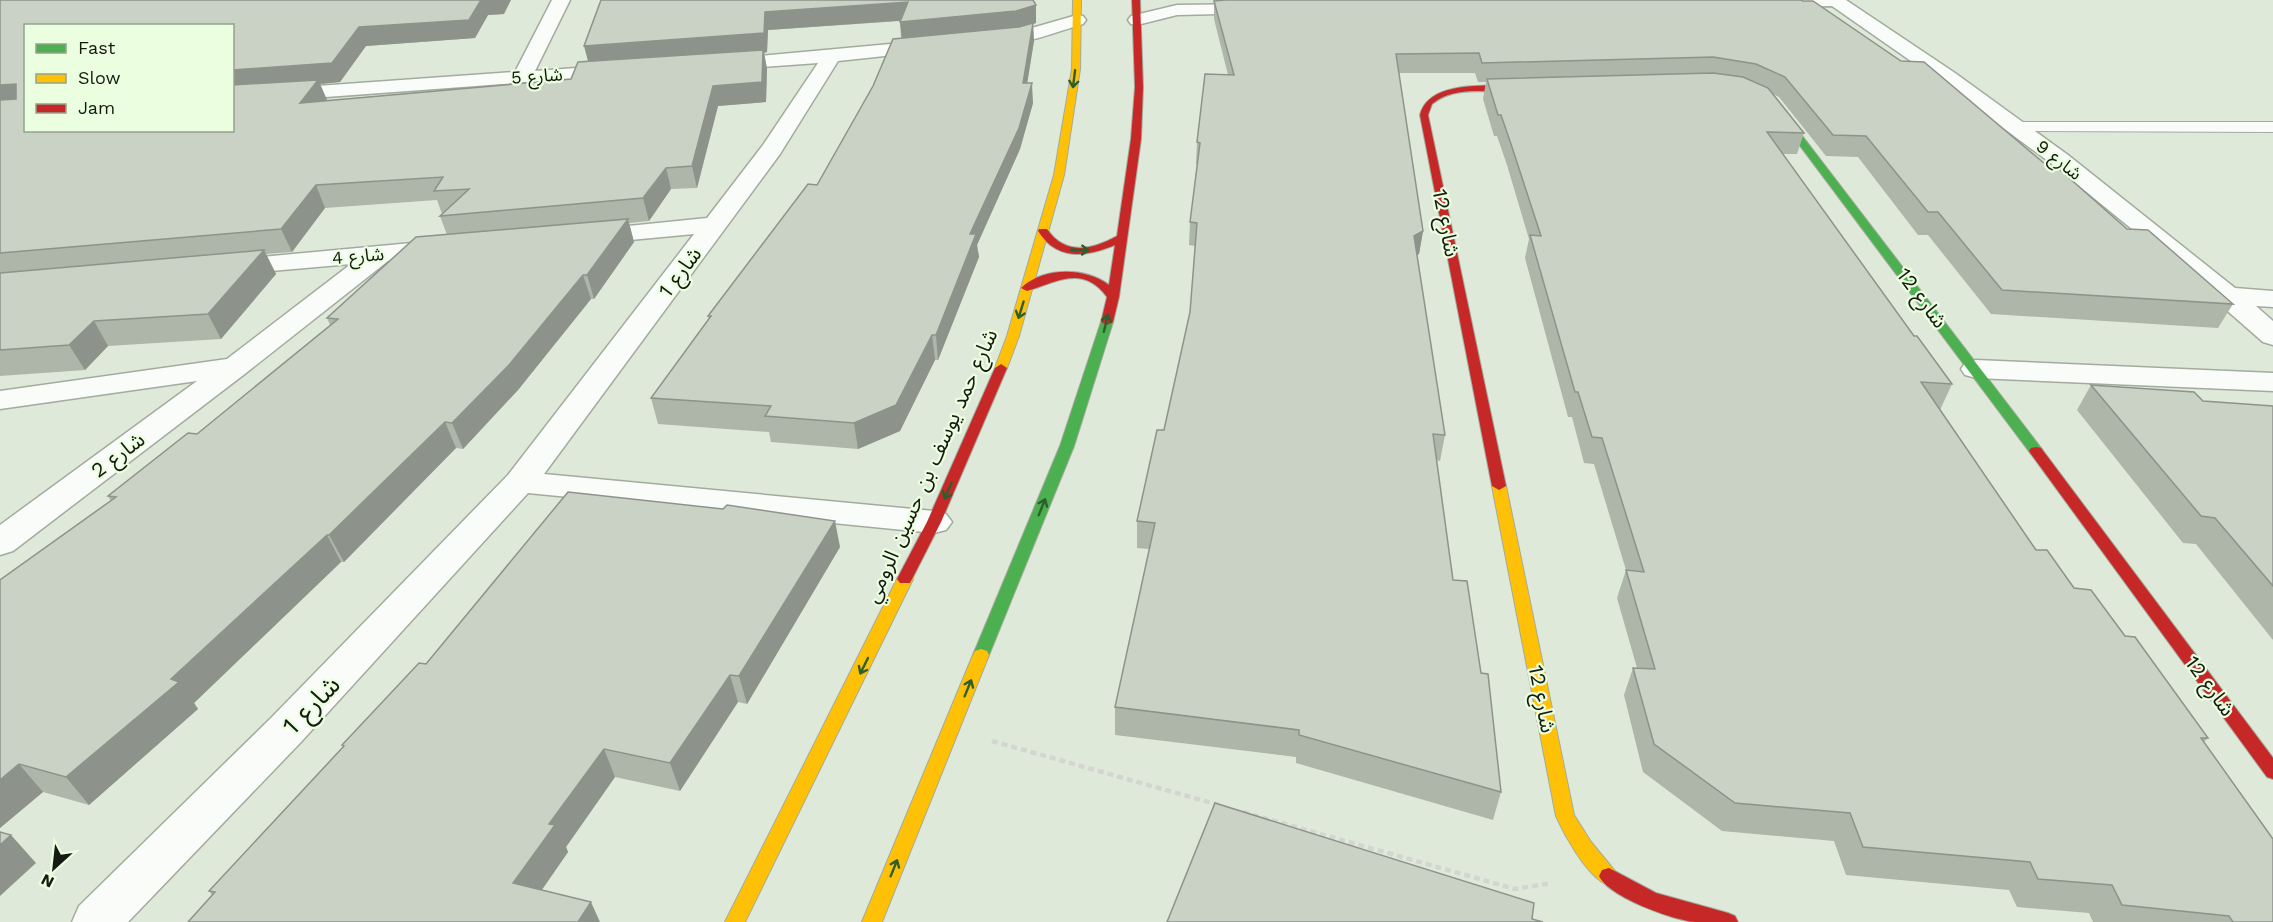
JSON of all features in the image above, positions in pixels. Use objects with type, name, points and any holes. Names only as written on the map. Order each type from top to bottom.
[{"type":"street","points":[[522,77],[561,0]]},
{"type":"street","name":"شارع حمد يوسف بن حسين الرومي","points":[[735,922],[934,522],[996,381],[1027,288],[1059,175],[1069,122],[1076,50],[1077,0]]},
{"type":"street","points":[[872,922],[1067,446],[1090,378],[1113,297],[1136,139],[1139,87],[1136,0],[1177,10]]},
{"type":"street","points":[[1752,2],[1835,0]]},
{"type":"street","name":"شارع 9","points":[[1835,0],[1916,54],[2017,127],[2229,296],[2273,336]]},
{"type":"street","points":[[1137,20],[1177,10],[1273,8]]},
{"type":"street","points":[[973,42],[1020,37],[1077,20]]},
{"type":"street","points":[[1020,37],[1050,42],[1076,50]]},
{"type":"street","points":[[701,65],[832,56],[950,44]]},
{"type":"street","name":"شارع 1","points":[[96,922],[294,722],[520,482],[715,225],[796,114],[832,56]]},
{"type":"street","name":"شارع 5","points":[[234,98],[641,69]]},
{"type":"street","name":"شارع 12","points":[[1547,88],[1446,92],[1429,101],[1424,115],[1565,816],[1575,839],[1589,859],[1606,875],[1653,901],[1728,922]]},
{"type":"street","name":"شارع 12","points":[[1765,99],[1775,106],[1976,369],[2273,772]]},
{"type":"street","points":[[565,238],[715,225]]},
{"type":"street","points":[[1043,231],[1044,237],[1050,243],[1072,250],[1105,248],[1122,237]]},
{"type":"street","name":"شارع 4","points":[[202,270],[472,246]]},
{"type":"street","name":"شارع 2","points":[[0,543],[380,254]]},
{"type":"street","points":[[1027,288],[1048,277],[1077,275],[1102,282],[1110,289],[1113,297]]},
{"type":"street","points":[[2229,296],[2273,299]]},
{"type":"street","name":"شارع 2","points":[[0,400],[234,367]]},
{"type":"street","points":[[1976,369],[2273,382]]},
{"type":"street","points":[[520,482],[934,522]]},
{"type":"lane","points":[[2017,127],[2273,127]]},
{"type":"path","points":[[951,729],[1227,807]]},
{"type":"path","points":[[1239,810],[1515,889],[1606,875]]},
{"type":"building","points":[[0,0],[481,0],[469,20],[359,27],[332,63],[234,70],[234,24],[24,24],[24,132],[234,132],[234,85],[318,80],[300,103],[571,79],[578,62],[763,50],[762,82],[713,86],[692,166],[666,168],[643,198],[440,216],[469,189],[434,191],[443,177],[316,185],[281,229],[0,253],[0,100],[16,99],[16,84],[0,85]]},
{"type":"building","points":[[601,0],[1033,0],[1036,5],[1016,11],[900,22],[908,2],[765,12],[764,33],[584,46]]},
{"type":"building","points":[[1214,1],[1813,1],[1901,61],[1924,62],[2051,169],[2059,169],[2127,229],[2148,230],[2233,304],[2002,290],[1938,212],[1928,212],[1866,136],[1833,135],[1785,77],[1756,64],[1713,57],[1482,63],[1479,53],[1396,54],[1423,231],[1414,236],[1445,435],[1433,434],[1453,580],[1467,581],[1481,673],[1488,674],[1501,792],[1299,735],[1299,730],[1115,707],[1155,523],[1137,521],[1157,430],[1164,430],[1190,312],[1197,223],[1190,222],[1200,143],[1197,142],[1205,74],[1234,75]]},
{"type":"building","points":[[1033,23],[1023,83],[1032,83],[1019,128],[970,234],[976,234],[936,335],[932,335],[896,405],[854,423],[765,416],[771,406],[651,398],[711,316],[708,316],[808,184],[817,185],[873,86],[893,39],[1019,27]]},
{"type":"building","points":[[1713,73],[1743,77],[1768,88],[1804,133],[1767,132],[1914,336],[1917,336],[1952,384],[1921,382],[2036,550],[2047,550],[2074,588],[2091,590],[2125,636],[2135,637],[2208,738],[2201,738],[2273,839],[2273,922],[2233,922],[2229,916],[2122,905],[2112,885],[2038,879],[2030,862],[1863,847],[1850,813],[1735,803],[1654,744],[1633,668],[1655,669],[1626,570],[1644,572],[1602,438],[1592,437],[1578,392],[1575,392],[1530,235],[1541,236],[1487,79]]},
{"type":"building","points":[[628,219],[587,275],[583,275],[509,365],[452,423],[445,422],[329,535],[171,679],[179,682],[66,777],[19,764],[0,780],[0,580],[116,497],[108,496],[188,433],[197,434],[338,319],[327,318],[416,237]]},
{"type":"building","points":[[264,250],[208,314],[94,321],[69,345],[0,350],[0,273]]},
{"type":"building","points":[[2091,385],[2194,392],[2203,401],[2273,406],[2273,586],[2215,518],[2201,516]]},
{"type":"building","points":[[568,492],[723,509],[727,505],[835,521],[739,676],[730,675],[670,763],[604,749],[549,824],[555,825],[513,883],[591,902],[578,922],[188,922],[215,892],[209,891],[344,746],[342,745],[419,663],[426,664]]},
{"type":"building","points":[[1215,803],[1534,903],[1532,919],[1543,922],[1167,922]]},
{"type":"building","points":[[0,832],[11,835],[0,845]]},
{"type":"traffic: fast","points":[[1774,105],[2036,451]]},
{"type":"traffic: fast","points":[[981,655],[1067,446],[1107,322]]},
{"type":"traffic: slow","points":[[1001,368],[1013,336],[1059,175],[1076,69],[1077,0]]},
{"type":"traffic: slow","points":[[1499,486],[1565,816],[1584,848],[1609,876]]},
{"type":"traffic: slow","points":[[735,922],[905,579]]},
{"type":"traffic: slow","points":[[872,922],[981,655]]},
{"type":"traffic: jam","points":[[1107,322],[1113,297],[1136,139],[1139,87],[1136,0]]},
{"type":"traffic: jam","points":[[1499,486],[1424,115],[1429,102],[1447,93],[1529,89]]},
{"type":"traffic: jam","points":[[1043,231],[1058,247],[1079,251],[1102,247],[1122,237]]},
{"type":"traffic: jam","points":[[1027,288],[1049,278],[1085,276],[1096,280],[1113,297]]},
{"type":"traffic: jam","points":[[905,579],[934,522],[1001,368]]},
{"type":"traffic: jam","points":[[2036,451],[2273,772]]},
{"type":"traffic: jam","points":[[1609,876],[1651,900],[1728,922]]}]
